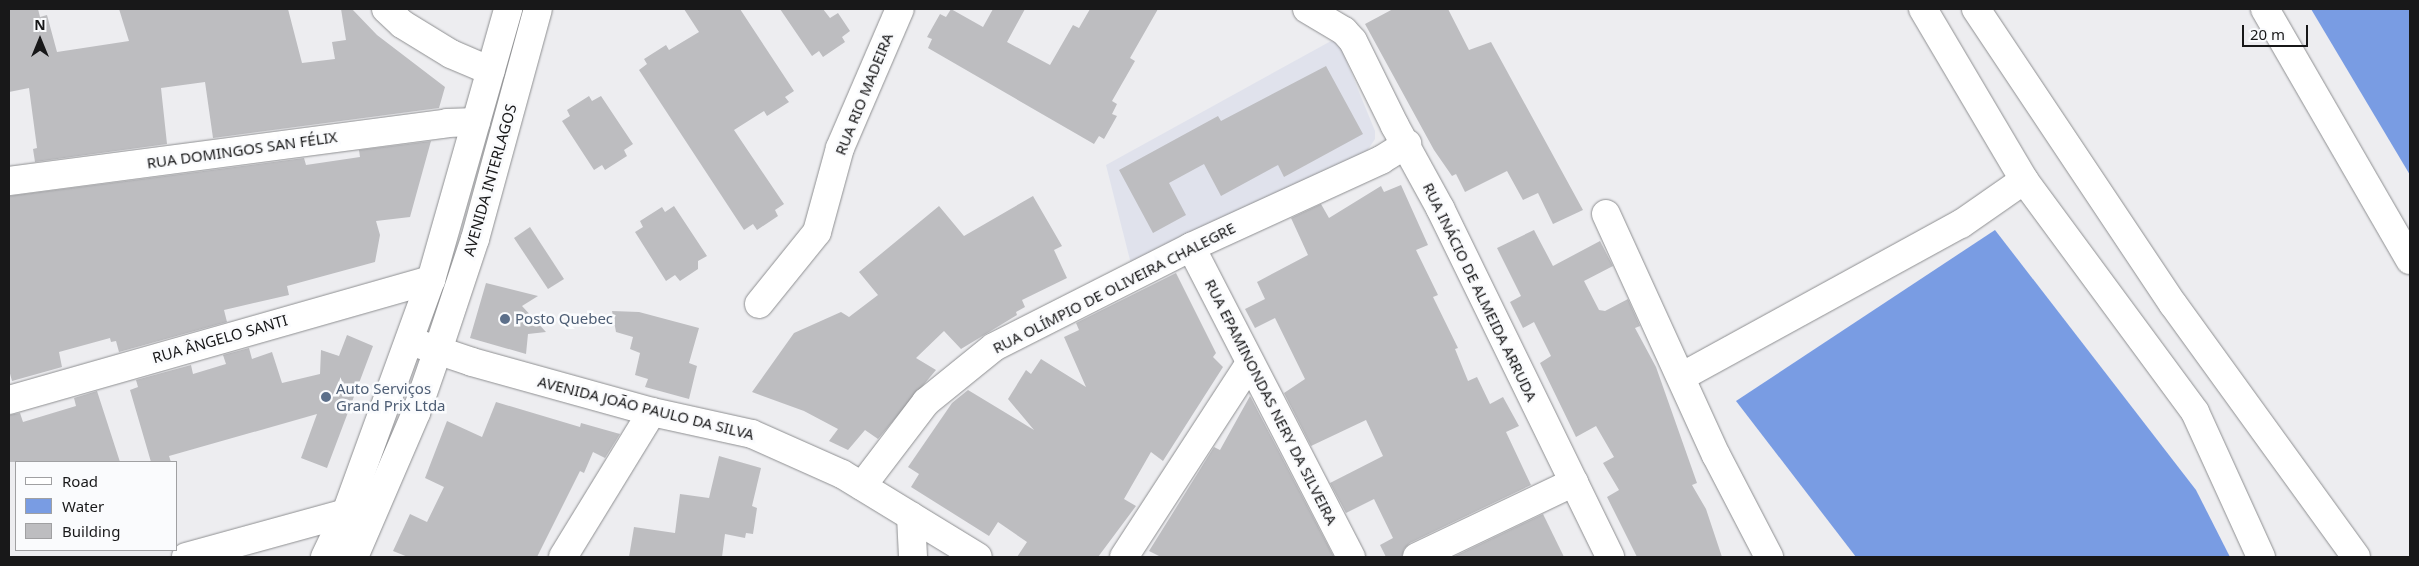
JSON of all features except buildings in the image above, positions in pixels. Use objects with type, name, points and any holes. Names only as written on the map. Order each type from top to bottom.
[{"type":"street","points":[[386,9],[402,24],[451,54],[491,71]]},
{"type":"street","name":"AVENIDA INTERLAGOS","points":[[325,557],[346,513],[431,280],[508,9]]},
{"type":"street","name":"AVENIDA INTERLAGOS","points":[[354,557],[416,413],[438,350],[475,239],[538,9]]},
{"type":"street","points":[[1923,9],[2024,180],[2195,412],[2261,557]]},
{"type":"street","points":[[1976,9],[2174,304],[2356,557]]},
{"type":"street","points":[[2265,9],[2410,260]]},
{"type":"street","name":"RUA RIO MADEIRA","points":[[759,304],[817,232],[840,148],[896,10]]},
{"type":"street","name":"RUA INÁCIO DE ALMEIDA ARRUDA","points":[[1330,18],[1353,40],[1394,126],[1407,144],[1610,557]]},
{"type":"street","name":"RUA DOMINGOS SAN FÉLIX","points":[[9,181],[447,123],[476,122]]},
{"type":"street","name":"RUA OLÍMPIO DE OLIVEIRA CHALEGRE","points":[[862,486],[926,402],[964,368],[994,347],[1191,247],[1381,160],[1407,144]]},
{"type":"street","points":[[1681,377],[1961,224],[2024,180]]},
{"type":"street","points":[[1606,214],[1681,377],[1769,557]]},
{"type":"street","name":"RUA EPAMINONDAS NERY DA SILVEIRA","points":[[1191,247],[1250,363],[1269,393],[1351,557]]},
{"type":"street","name":"RUA ÂNGELO SANTI","points":[[9,400],[431,280]]},
{"type":"street","points":[[410,341],[438,350]]},
{"type":"street","name":"AVENIDA JOÃO PAULO DA SILVA","points":[[438,350],[652,412],[752,434],[842,474],[978,557]]},
{"type":"street","points":[[1124,557],[1250,363]]},
{"type":"street","points":[[563,557],[652,412]]},
{"type":"street","points":[[1418,557],[1574,482]]},
{"type":"street","points":[[186,557],[346,513]]},
{"type":"street","points":[[910,516],[913,557]]},
{"type":"shaded area","points":[[1331,41],[1339,43],[1375,131],[1375,139],[1367,151],[1131,264],[1106,165]]},
{"type":"water","points":[[2311,9],[2410,9],[2410,175]]},
{"type":"water","points":[[1995,230],[2196,490],[2230,557],[1856,557],[1736,401]]},
{"type":"place","name":"Posto Quebec","points":[[505,319]]},
{"type":"place","name":"Auto Serviços Grand Prix Ltda","points":[[326,397]]}]
